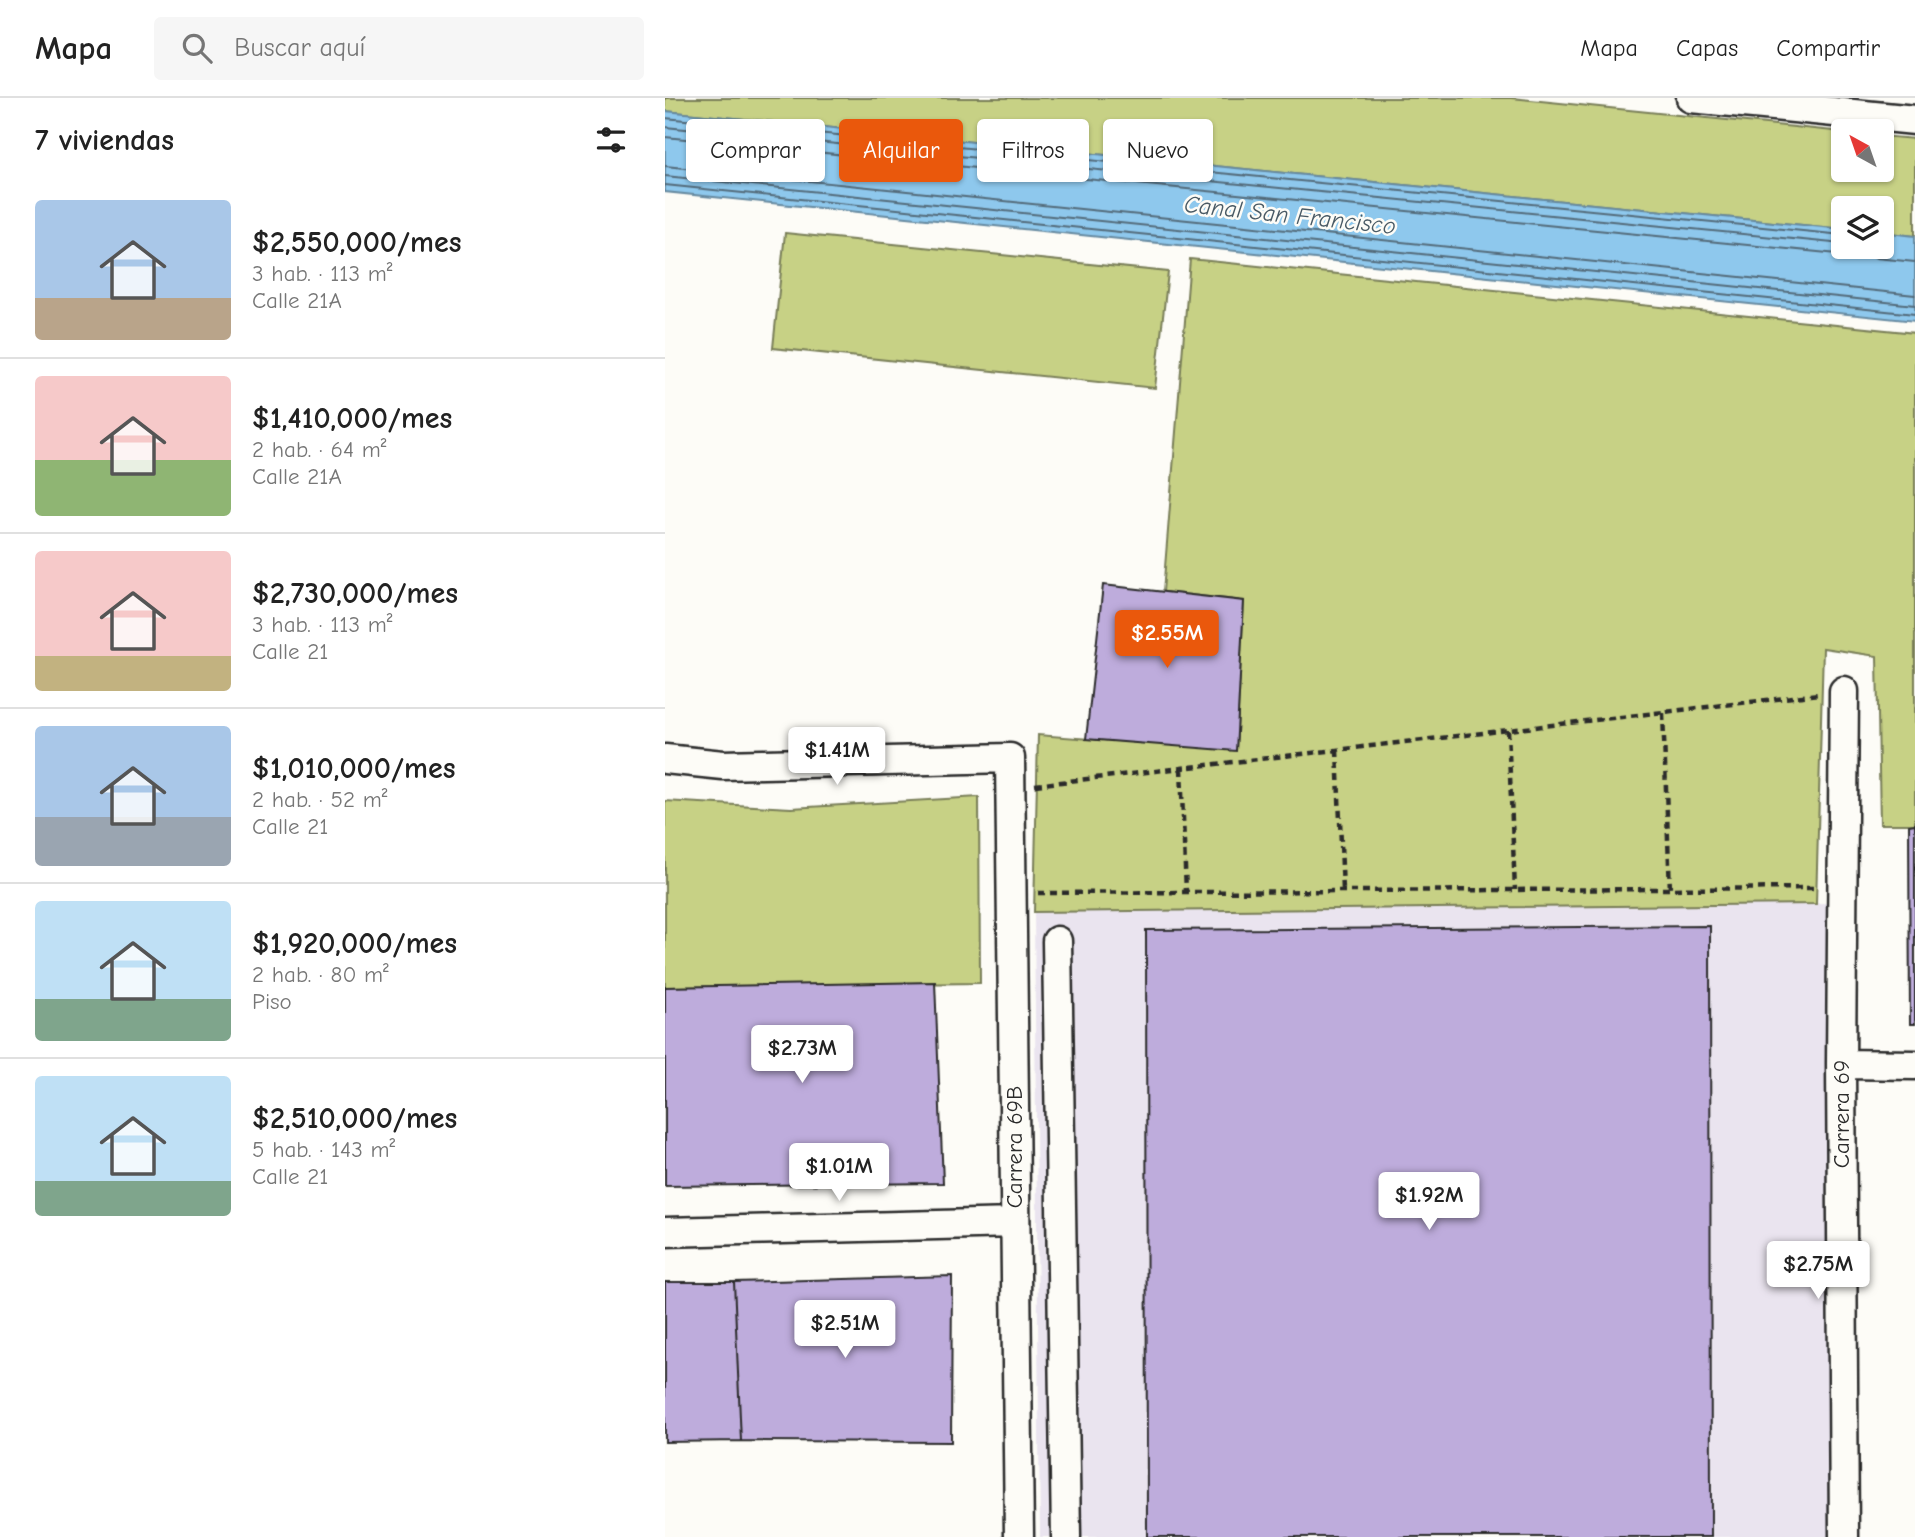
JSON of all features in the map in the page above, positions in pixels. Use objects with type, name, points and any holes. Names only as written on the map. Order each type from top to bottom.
[{"type":"street","points":[[1691,98],[1915,120]]},
{"type":"street","name":"Carrera 69","points":[[1844,691],[1841,1064],[1845,1537]]},
{"type":"street","name":"Carrera 69B","points":[[665,759],[723,765],[1010,758],[1019,1529]]},
{"type":"street","points":[[1019,1529],[1065,1527],[1057,941]]},
{"type":"street","points":[[1841,1064],[1915,1065]]},
{"type":"street","points":[[1014,1162],[1060,1159]]},
{"type":"street","points":[[665,1232],[1015,1223]]},
{"type":"path","points":[[1011,788],[1844,691]]},
{"type":"path","points":[[1663,713],[1670,890]]},
{"type":"path","points":[[1509,730],[1515,890]]},
{"type":"path","points":[[1337,750],[1343,891]]},
{"type":"path","points":[[1181,768],[1186,892]]},
{"type":"path","points":[[1012,893],[1842,888]]},
{"type":"shaded area","points":[[1834,903],[1830,1537],[1040,1537],[1034,912]]},
{"type":"green space","points":[[665,98],[1511,98],[1831,131],[1831,182],[1894,182],[1894,137],[1915,139],[1915,236],[1894,234],[1894,196],[1831,196],[1831,228],[1213,166],[1213,119],[1103,119],[1103,155],[1089,153],[1089,119],[977,119],[977,142],[963,141],[963,119],[839,119],[839,128],[825,127],[825,119],[745,119],[665,111]]},
{"type":"green space","points":[[785,233],[1168,272],[1155,388],[773,348]]},
{"type":"green space","points":[[1190,259],[1915,333],[1915,824],[1880,824],[1877,656],[1823,648],[1816,904],[1034,912],[1038,735],[1236,750],[1244,601],[1163,592]]},
{"type":"green space","points":[[979,797],[980,983],[665,987],[665,801],[791,808]]},
{"type":"water","name":"Canal San Francisco","points":[[665,111],[745,119],[686,119],[686,182],[825,182],[825,127],[839,128],[839,182],[963,182],[963,141],[977,142],[977,182],[1089,182],[1089,153],[1103,155],[1103,182],[1213,182],[1213,166],[1831,228],[1831,259],[1894,259],[1894,234],[1915,236],[1915,321],[665,192]]},
{"type":"building","points":[[1103,585],[1244,601],[1236,751],[1086,739]]},
{"type":"building","points":[[1915,824],[1915,1024],[1910,1024],[1909,825]]},
{"type":"building","points":[[1710,926],[1711,1537],[1147,1537],[1146,930]]},
{"type":"building","points":[[935,982],[943,1183],[665,1186],[665,987]]},
{"type":"building","points":[[952,1276],[951,1442],[741,1441],[734,1282]]},
{"type":"building","points":[[665,1282],[734,1282],[741,1441],[665,1442]]}]
